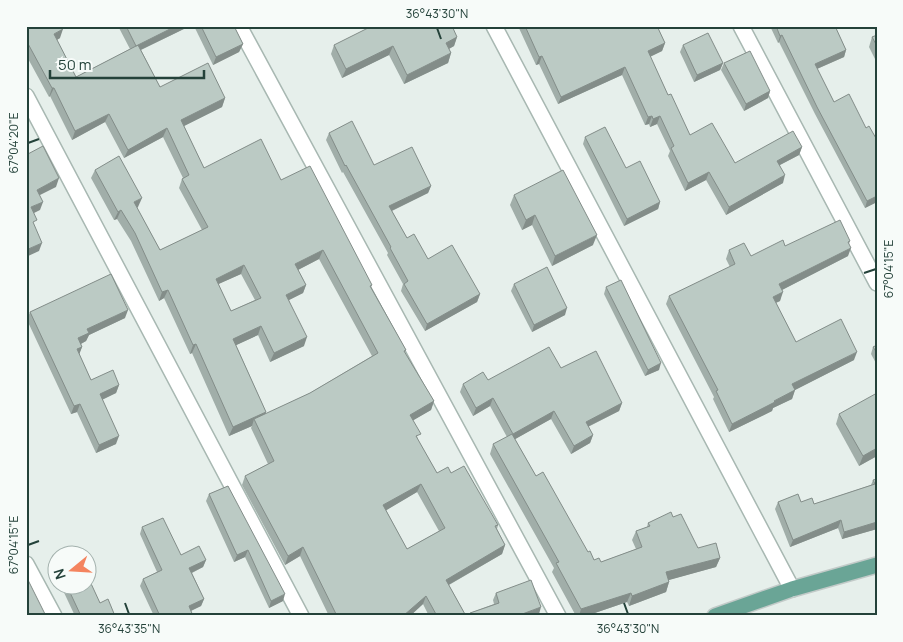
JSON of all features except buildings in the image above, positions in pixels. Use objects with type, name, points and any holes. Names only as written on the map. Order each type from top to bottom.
[{"type":"main road","points":[[719,615],[792,589],[877,565]]},
{"type":"street","points":[[239,26],[558,616]]},
{"type":"street","points":[[494,26],[792,589]]},
{"type":"street","points":[[741,26],[877,283]]},
{"type":"street","points":[[26,96],[301,616]]},
{"type":"street","points":[[26,564],[54,616]]}]
